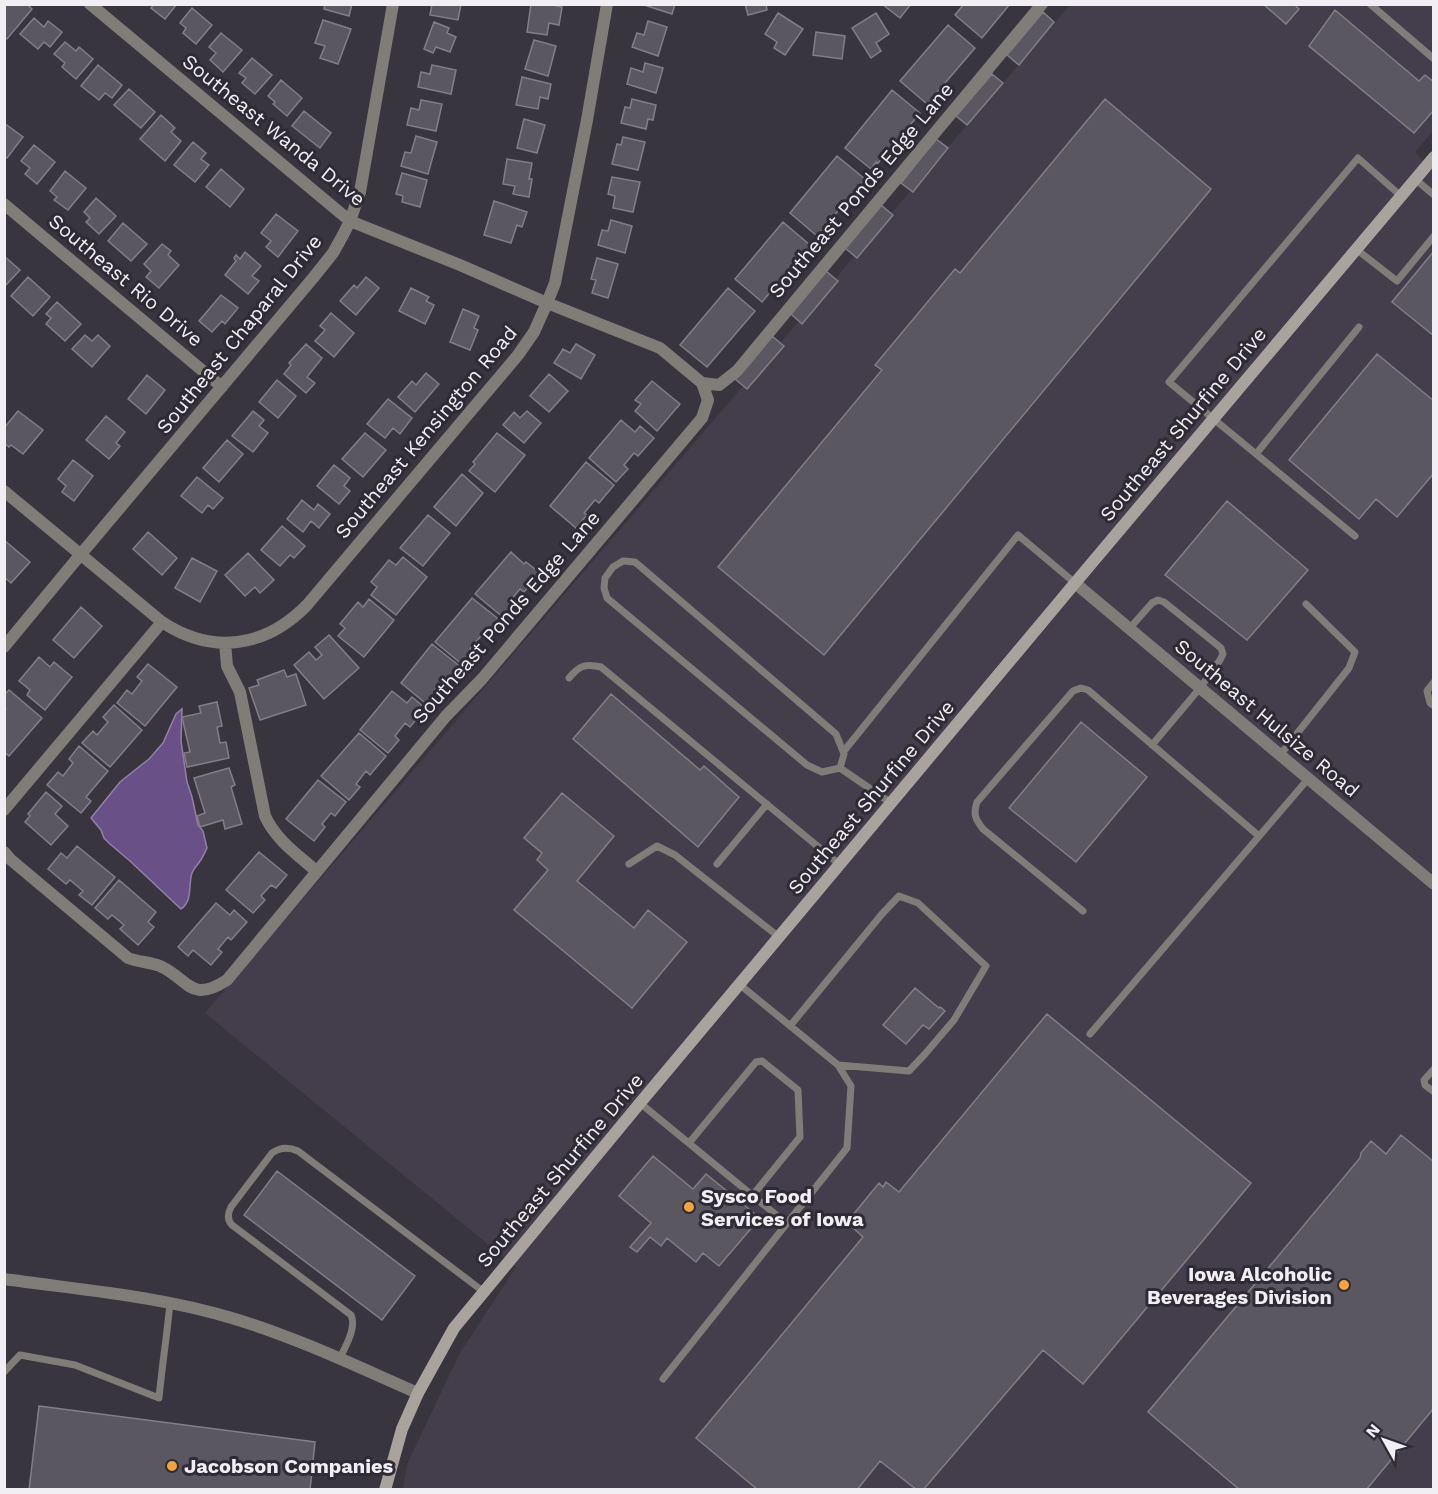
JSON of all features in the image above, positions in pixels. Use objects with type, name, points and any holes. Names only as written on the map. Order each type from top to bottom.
[{"type":"street","name":"Southeast Wanda Drive","points":[[90,4],[350,221],[547,303]]},
{"type":"street","name":"Southeast Chaparal Drive","points":[[4,647],[314,279],[333,253],[350,221],[360,192],[393,4]]},
{"type":"street","name":"Southeast Kensington Road","points":[[4,491],[176,632],[193,639],[225,644],[261,637],[295,618],[518,355],[534,332],[555,283],[608,4]]},
{"type":"street","name":"Southeast Ponds Edge Lane","points":[[4,852],[9,859],[128,958],[161,966],[192,988],[211,989],[226,980],[446,716],[482,679],[702,418],[708,400],[702,383],[719,385],[737,371],[1042,4]]},
{"type":"street","name":"Southeast Shurfine Drive","points":[[385,1490],[402,1429],[418,1393],[454,1328],[839,864],[1434,157]]},
{"type":"street","name":"Southeast Rio Drive","points":[[4,204],[222,387]]},
{"type":"street","points":[[547,303],[660,348],[702,383]]},
{"type":"street","name":"Southeast Hulsize Road","points":[[1075,583],[1434,884]]},
{"type":"street","points":[[4,810],[162,622]]},
{"type":"street","points":[[225,644],[227,666],[240,692],[265,816],[274,832],[286,845],[316,871]]},
{"type":"street","points":[[4,1279],[114,1293],[170,1303],[232,1318],[261,1327],[418,1393]]},
{"type":"lane","points":[[1370,4],[1434,59]]},
{"type":"lane","points":[[1355,536],[1169,382],[1358,159],[1401,196]]},
{"type":"lane","points":[[1415,179],[1434,195]]},
{"type":"lane","points":[[1356,249],[1397,281],[1434,236]]},
{"type":"lane","points":[[1256,453],[1359,327]]},
{"type":"lane","points":[[840,768],[844,751],[1018,535],[1075,583]]},
{"type":"lane","points":[[844,751],[836,734],[635,562],[623,561],[613,567],[605,578],[604,588],[607,598],[807,765],[822,772],[840,768],[891,803]]},
{"type":"lane","points":[[1129,628],[1152,603],[1158,600],[1164,602],[1221,648],[1223,654],[1200,688],[1152,745]]},
{"type":"lane","points":[[1280,755],[1349,668],[1355,652],[1305,604]]},
{"type":"lane","points":[[569,678],[577,668],[591,664],[601,667],[839,864]]},
{"type":"lane","points":[[1434,682],[1427,691],[1430,703],[1434,706]]},
{"type":"lane","points":[[1083,911],[983,829],[976,820],[974,810],[977,802],[1073,691],[1081,688],[1088,690],[1259,836]]},
{"type":"lane","points":[[1090,1034],[1308,778]]},
{"type":"lane","points":[[717,864],[767,804]]},
{"type":"lane","points":[[629,864],[657,846],[675,855],[779,937]]},
{"type":"lane","points":[[790,1026],[899,896],[918,903],[986,966],[954,1020],[909,1071],[838,1065]]},
{"type":"lane","points":[[663,1379],[847,1148],[851,1086],[838,1065],[739,984]]},
{"type":"lane","points":[[689,1143],[756,1062],[762,1061],[798,1090],[800,1137],[752,1196]]},
{"type":"lane","points":[[1434,1069],[1424,1080],[1425,1085],[1434,1092]]},
{"type":"lane","points":[[640,1103],[786,1223]]},
{"type":"lane","points":[[339,1360],[353,1327],[351,1315],[232,1225],[229,1220],[231,1207],[276,1150],[287,1148],[298,1151],[484,1292]]},
{"type":"lane","points":[[4,1372],[20,1355],[75,1365],[159,1398],[170,1303]]},
{"type":"shaded area","points":[[1070,5],[1433,5],[1433,131],[1415,152],[1434,172],[1433,1489],[403,1489],[407,1464],[460,1353],[516,1267],[205,1013]]},
{"type":"shaded area","points":[[182,709],[181,741],[187,782],[198,825],[203,831],[207,848],[192,873],[189,897],[181,909],[104,838],[101,830],[91,818],[120,782],[149,759],[163,743],[176,714]]},
{"type":"building","points":[[4,4],[27,4],[32,9],[7,39],[4,38]]},
{"type":"building","points":[[154,4],[177,4],[165,19],[151,8]]},
{"type":"building","points":[[325,4],[352,4],[349,16],[324,9]]},
{"type":"building","points":[[432,4],[461,4],[458,20],[430,15]]},
{"type":"building","points":[[531,4],[562,7],[559,25],[549,23],[547,35],[527,32]]},
{"type":"building","points":[[641,4],[675,4],[672,14]]},
{"type":"building","points":[[745,4],[766,4],[767,10],[748,15]]},
{"type":"building","points":[[882,4],[911,4],[900,18]]},
{"type":"building","points":[[964,4],[1010,4],[982,38],[955,15]]},
{"type":"building","points":[[1263,4],[1294,4],[1299,9],[1286,24]]},
{"type":"building","points":[[192,8],[212,25],[196,44],[183,33],[186,28],[180,23]]},
{"type":"building","points":[[1335,10],[1419,81],[1425,75],[1434,82],[1434,110],[1414,133],[1309,46]]},
{"type":"building","points":[[1043,12],[1054,22],[1019,65],[1007,55]]},
{"type":"building","points":[[778,13],[803,29],[785,55],[774,48],[777,42],[765,34]]},
{"type":"building","points":[[876,13],[889,34],[876,43],[881,51],[871,58],[852,28]]},
{"type":"building","points":[[34,18],[44,27],[48,21],[62,32],[50,47],[44,42],[38,49],[20,34]]},
{"type":"building","points":[[323,20],[351,29],[338,64],[320,58],[325,46],[315,43]]},
{"type":"building","points":[[648,21],[667,27],[658,56],[632,47],[637,33],[644,35]]},
{"type":"building","points":[[434,22],[449,28],[447,33],[456,37],[450,52],[436,47],[433,53],[424,49]]},
{"type":"building","points":[[948,25],[975,48],[927,104],[900,81]]},
{"type":"building","points":[[816,32],[845,36],[842,59],[813,55]]},
{"type":"building","points":[[221,33],[242,50],[223,72],[210,60],[216,53],[209,47]]},
{"type":"building","points":[[534,40],[556,46],[548,76],[525,69]]},
{"type":"building","points":[[65,42],[76,51],[79,47],[93,59],[76,79],[62,67],[65,63],[54,54]]},
{"type":"building","points":[[252,58],[272,75],[255,94],[242,83],[246,78],[239,73]]},
{"type":"building","points":[[645,63],[663,68],[656,93],[627,84],[631,68],[643,72]]},
{"type":"building","points":[[98,65],[122,85],[112,98],[105,93],[99,100],[81,86]]},
{"type":"building","points":[[432,65],[456,70],[451,94],[418,87],[421,72],[430,74]]},
{"type":"building","points":[[992,74],[1003,83],[967,125],[956,116]]},
{"type":"building","points":[[522,77],[551,84],[548,99],[540,97],[538,109],[516,105]]},
{"type":"building","points":[[281,80],[302,98],[287,116],[273,104],[275,102],[268,96]]},
{"type":"building","points":[[129,89],[155,112],[141,128],[114,105]]},
{"type":"building","points":[[892,90],[920,113],[871,169],[845,148]]},
{"type":"building","points":[[632,99],[656,105],[653,120],[648,119],[646,129],[621,123],[625,107],[630,108]]},
{"type":"building","points":[[1105,99],[1211,189],[824,655],[718,567],[882,370],[875,365],[955,269],[960,273]]},
{"type":"building","points":[[421,100],[442,104],[436,131],[407,125],[411,108],[419,110]]},
{"type":"building","points":[[304,111],[331,133],[320,148],[292,126]]},
{"type":"building","points":[[161,115],[175,128],[171,132],[181,141],[165,161],[140,139]]},
{"type":"building","points":[[524,119],[545,125],[537,153],[517,148]]},
{"type":"building","points":[[4,123],[23,137],[7,158],[4,156]]},
{"type":"building","points":[[416,136],[437,142],[428,174],[401,166],[405,152],[411,153]]},
{"type":"building","points":[[623,137],[645,142],[638,170],[612,164],[617,144],[621,145]]},
{"type":"building","points":[[936,139],[948,148],[913,192],[901,183]]},
{"type":"building","points":[[193,142],[206,153],[201,159],[209,165],[195,182],[174,165]]},
{"type":"building","points":[[34,145],[55,162],[37,184],[25,174],[30,168],[21,161]]},
{"type":"building","points":[[837,156],[865,179],[817,236],[790,213]]},
{"type":"building","points":[[507,159],[532,163],[529,197],[513,194],[515,186],[503,184]]},
{"type":"building","points":[[221,169],[244,189],[230,207],[206,187]]},
{"type":"building","points":[[65,171],[86,188],[68,210],[54,200],[57,197],[50,191]]},
{"type":"building","points":[[402,173],[427,180],[420,207],[402,202],[403,196],[396,194]]},
{"type":"building","points":[[612,177],[640,182],[633,212],[613,208],[615,196],[608,194]]},
{"type":"building","points":[[96,198],[116,216],[99,234],[86,222],[90,218],[84,212]]},
{"type":"building","points":[[494,201],[527,212],[522,227],[517,225],[511,243],[484,235]]},
{"type":"building","points":[[881,205],[893,215],[857,258],[845,248]]},
{"type":"building","points":[[276,214],[298,231],[278,257],[266,247],[271,241],[261,233]]},
{"type":"building","points":[[611,220],[632,226],[625,253],[598,245],[602,230],[608,231]]},
{"type":"building","points":[[783,222],[810,245],[762,302],[735,279]]},
{"type":"building","points":[[123,223],[147,244],[131,261],[108,241]]},
{"type":"building","points":[[162,244],[171,251],[168,255],[179,265],[159,288],[146,277],[151,271],[144,264]]},
{"type":"building","points":[[1434,251],[1434,336],[1392,302]]},
{"type":"building","points":[[245,252],[261,266],[252,276],[259,281],[248,294],[225,275],[236,261],[234,258],[236,255],[240,259]]},
{"type":"building","points":[[4,256],[20,270],[4,287]]},
{"type":"building","points":[[597,258],[618,264],[608,298],[592,293],[596,280],[591,279]]},
{"type":"building","points":[[826,271],[838,281],[802,324],[791,314]]},
{"type":"building","points":[[28,277],[50,297],[33,316],[11,296]]},
{"type":"building","points":[[366,277],[379,288],[356,315],[340,301],[354,285],[357,288]]},
{"type":"building","points":[[411,288],[429,297],[426,301],[434,305],[425,324],[399,311]]},
{"type":"building","points":[[728,288],[755,311],[707,367],[680,345]]},
{"type":"building","points":[[221,295],[238,308],[225,324],[222,321],[212,332],[199,321]]},
{"type":"building","points":[[57,302],[81,324],[65,341],[46,324],[51,318],[46,314]]},
{"type":"building","points":[[463,309],[479,316],[474,328],[478,330],[470,350],[450,342]]},
{"type":"building","points":[[331,313],[354,333],[334,357],[315,341],[325,330],[320,326]]},
{"type":"building","points":[[85,335],[92,341],[98,335],[110,346],[92,367],[72,349]]},
{"type":"building","points":[[772,336],[784,346],[747,389],[735,379]]},
{"type":"building","points":[[306,344],[322,358],[307,377],[315,383],[306,393],[284,374],[291,365],[289,363]]},
{"type":"building","points":[[576,344],[595,355],[581,379],[554,363],[563,349],[570,353]]},
{"type":"building","points":[[1377,354],[1434,401],[1434,473],[1397,517],[1376,499],[1359,519],[1289,460]]},
{"type":"building","points":[[426,373],[439,384],[415,412],[398,397],[412,381],[416,385]]},
{"type":"building","points":[[549,374],[568,391],[549,412],[530,396]]},
{"type":"building","points":[[147,375],[165,390],[146,414],[128,399]]},
{"type":"building","points":[[277,380],[296,396],[278,418],[259,402]]},
{"type":"building","points":[[652,381],[680,404],[657,431],[635,411],[641,404],[635,400]]},
{"type":"building","points":[[388,399],[412,418],[400,434],[393,428],[385,438],[367,424]]},
{"type":"building","points":[[18,411],[43,430],[23,454],[4,443],[4,428]]},
{"type":"building","points":[[253,411],[264,420],[259,426],[268,433],[253,452],[232,436]]},
{"type":"building","points":[[527,411],[541,423],[524,443],[503,425],[514,412],[520,418]]},
{"type":"building","points":[[106,416],[125,432],[116,443],[120,446],[109,459],[86,440]]},
{"type":"building","points":[[621,420],[635,432],[640,426],[654,438],[638,456],[634,453],[624,465],[628,469],[616,482],[589,458]]},
{"type":"building","points":[[365,433],[386,450],[363,477],[342,459]]},
{"type":"building","points":[[497,433],[525,455],[495,492],[469,471],[475,464],[473,462]]},
{"type":"building","points":[[227,440],[243,454],[219,482],[203,468]]},
{"type":"building","points":[[73,460],[93,476],[74,501],[62,492],[66,486],[58,479]]},
{"type":"building","points":[[586,462],[614,485],[599,503],[595,500],[584,513],[587,515],[576,528],[550,506]]},
{"type":"building","points":[[334,465],[350,478],[344,486],[350,491],[339,504],[317,486]]},
{"type":"building","points":[[462,474],[483,493],[456,526],[434,507]]},
{"type":"building","points":[[197,477],[223,498],[213,509],[208,505],[202,513],[181,496]]},
{"type":"building","points":[[302,500],[314,510],[318,504],[330,514],[319,528],[311,521],[303,532],[287,519]]},
{"type":"building","points":[[1227,501],[1308,570],[1247,640],[1165,575]]},
{"type":"building","points":[[428,515],[450,533],[423,566],[400,548]]},
{"type":"building","points":[[282,526],[305,546],[294,558],[290,555],[280,566],[261,550]]},
{"type":"building","points":[[148,532],[177,558],[162,575],[133,549]]},
{"type":"building","points":[[4,540],[30,562],[11,583],[4,577]]},
{"type":"building","points":[[511,552],[524,564],[526,562],[540,573],[524,592],[520,589],[510,601],[515,605],[504,618],[475,594]]},
{"type":"building","points":[[248,553],[274,580],[260,593],[255,587],[245,596],[225,575]]},
{"type":"building","points":[[403,557],[427,577],[396,615],[371,595],[377,587],[371,582],[389,560],[396,565]]},
{"type":"building","points":[[192,558],[217,571],[200,602],[175,588]]},
{"type":"building","points":[[472,598],[501,621],[485,639],[481,636],[470,649],[474,653],[464,666],[435,642]]},
{"type":"building","points":[[369,599],[394,620],[364,657],[338,636],[345,628],[340,624],[358,602],[363,607]]},
{"type":"building","points":[[81,607],[102,626],[74,658],[53,640]]},
{"type":"building","points":[[329,635],[359,668],[324,699],[294,665],[309,652],[316,660],[322,655],[315,647]]},
{"type":"building","points":[[432,644],[462,668],[451,681],[446,677],[435,690],[439,693],[429,706],[401,683]]},
{"type":"building","points":[[39,657],[50,667],[54,662],[72,677],[45,710],[27,695],[30,690],[19,681]]},
{"type":"building","points":[[148,664],[177,687],[145,726],[117,703],[127,690],[132,694],[142,681],[137,677]]},
{"type":"building","points":[[284,670],[287,677],[296,674],[306,705],[260,720],[249,688],[259,685],[257,680]]},
{"type":"building","points":[[9,690],[42,718],[9,756],[4,752],[4,711],[6,709],[4,708],[4,695]]},
{"type":"building","points":[[392,691],[407,703],[412,697],[425,708],[410,727],[405,723],[395,736],[399,740],[388,753],[360,730]]},
{"type":"building","points":[[611,694],[700,770],[704,766],[739,797],[698,847],[573,739]]},
{"type":"building","points":[[217,702],[222,726],[217,727],[220,743],[226,742],[229,758],[187,767],[184,753],[190,752],[182,717],[201,713],[199,706]]},
{"type":"building","points":[[114,705],[142,730],[110,767],[82,743],[93,731],[97,735],[108,722],[103,717]]},
{"type":"building","points":[[1081,722],[1147,777],[1076,862],[1009,808]]},
{"type":"building","points":[[359,733],[386,756],[370,775],[366,771],[356,784],[360,787],[349,800],[321,776]]},
{"type":"building","points":[[79,746],[108,771],[86,797],[91,801],[81,813],[47,785],[58,772],[63,776],[73,763],[69,759]]},
{"type":"building","points":[[229,768],[235,785],[231,787],[242,824],[225,829],[223,820],[200,827],[197,816],[205,813],[194,778]]},
{"type":"building","points":[[318,780],[346,802],[335,816],[331,813],[322,824],[325,827],[314,841],[286,819]]},
{"type":"building","points":[[46,792],[62,806],[55,814],[68,826],[51,845],[25,822],[30,816],[28,814]]},
{"type":"building","points":[[562,793],[614,836],[577,881],[634,928],[648,910],[687,942],[632,1008],[514,910],[548,870],[537,860],[542,853],[524,838]]},
{"type":"building","points":[[77,846],[115,877],[92,905],[79,895],[83,891],[70,880],[66,884],[48,869],[61,853],[67,858]]},
{"type":"building","points":[[259,852],[287,875],[276,888],[271,885],[261,896],[265,900],[253,913],[226,890]]},
{"type":"building","points":[[119,880],[156,912],[148,922],[154,927],[138,945],[120,929],[124,925],[112,915],[108,919],[95,908]]},
{"type":"building","points":[[216,903],[230,915],[234,910],[247,922],[231,940],[228,937],[218,949],[222,952],[211,965],[193,950],[188,956],[178,947]]},
{"type":"building","points":[[915,988],[945,1011],[929,1029],[923,1025],[906,1044],[883,1025]]},
{"type":"building","points":[[1047,1014],[1251,1183],[1083,1384],[1043,1350],[923,1490],[917,1490],[880,1461],[857,1490],[758,1490],[696,1438],[863,1237],[850,1225],[855,1219],[852,1216],[879,1183],[883,1187],[886,1182],[899,1192]]},
{"type":"building","name":"Iowa Alcoholic Beverages Division","points":[[1401,1135],[1434,1162],[1434,1408],[1366,1490],[1240,1490],[1148,1412],[1360,1158],[1361,1153],[1371,1141],[1386,1154]]},
{"type":"building","name":"Sysco Food Services of Iowa","points":[[653,1156],[693,1189],[706,1174],[760,1218],[719,1266],[703,1253],[696,1262],[667,1238],[661,1246],[650,1237],[637,1252],[630,1247],[651,1223],[619,1196]]},
{"type":"building","points":[[277,1171],[415,1276],[382,1320],[244,1215]]},
{"type":"building","name":"Jacobson Companies","points":[[39,1406],[315,1442],[310,1490],[29,1490]]},
{"type":"place","name":"Sysco Food Services of Iowa","points":[[689,1207]]},
{"type":"place","name":"Iowa Alcoholic Beverages Division","points":[[1344,1285]]},
{"type":"place","name":"Jacobson Companies","points":[[172,1466]]}]
